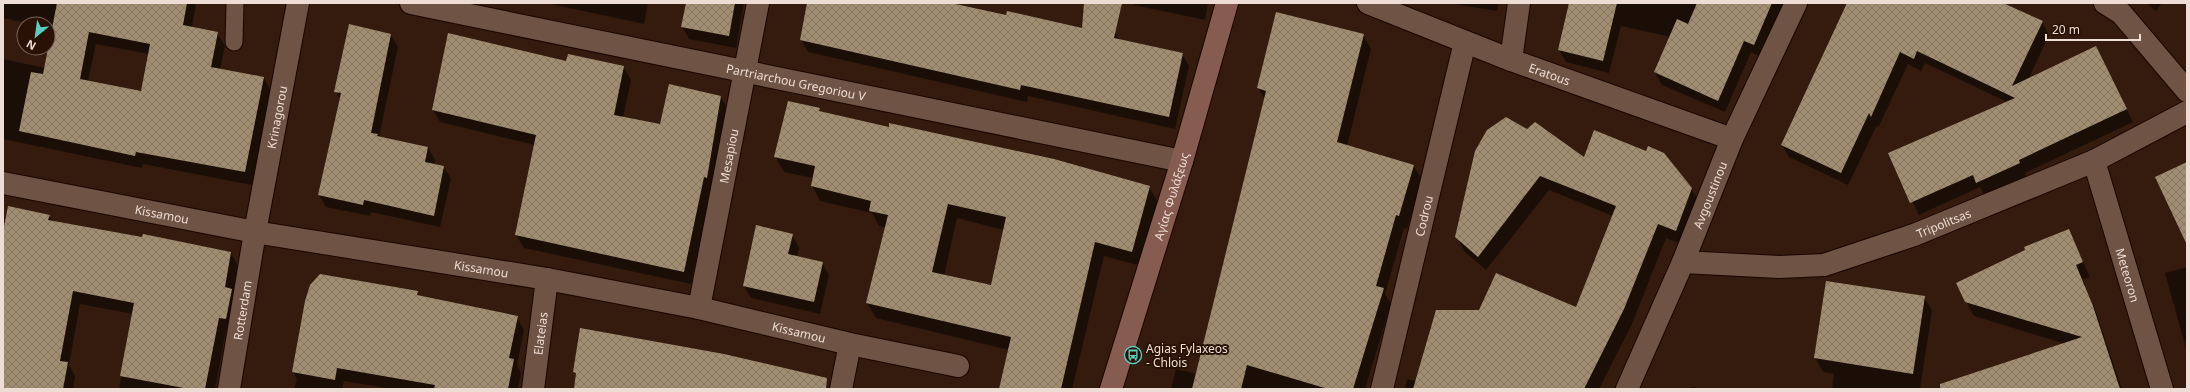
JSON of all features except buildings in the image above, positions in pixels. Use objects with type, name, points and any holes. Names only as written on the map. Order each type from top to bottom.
[{"type":"main road","name":"Αγίας Φυλάξεως","points":[[1111,389],[1182,161],[1227,3]]},
{"type":"street","name":"Krinagorou","points":[[255,232],[298,3]]},
{"type":"street","name":"Partriarchou Gregoriou V","points":[[411,3],[744,73],[1182,161]]},
{"type":"street","name":"Mesapiou","points":[[699,308],[758,3]]},
{"type":"street","name":"Eratous","points":[[1368,3],[1511,60],[1732,139]]},
{"type":"street","points":[[1511,60],[1519,3]]},
{"type":"street","name":"Avgoustinou","points":[[1627,389],[1683,262],[1732,139],[1796,3]]},
{"type":"street","points":[[2105,3],[2121,13],[2187,91]]},
{"type":"street","name":"Codrou","points":[[1382,389],[1465,42]]},
{"type":"street","name":"Tripolitsas","points":[[1683,262],[1779,267],[1824,265],[1914,235],[2094,161],[2187,112]]},
{"type":"street","name":"Meteoron","points":[[2094,161],[2162,389]]},
{"type":"street","name":"Kissamou","points":[[3,183],[255,232],[547,279],[699,308],[850,344],[958,366]]},
{"type":"street","name":"Rotterdam","points":[[229,389],[255,232]]},
{"type":"street","name":"Elateias","points":[[533,389],[547,279]]},
{"type":"street","points":[[841,389],[850,344]]},
{"type":"lane","points":[[234,42],[235,3]]},
{"type":"place","name":"Agias Fylaxeos - Chlois","points":[[1133,355]]}]
